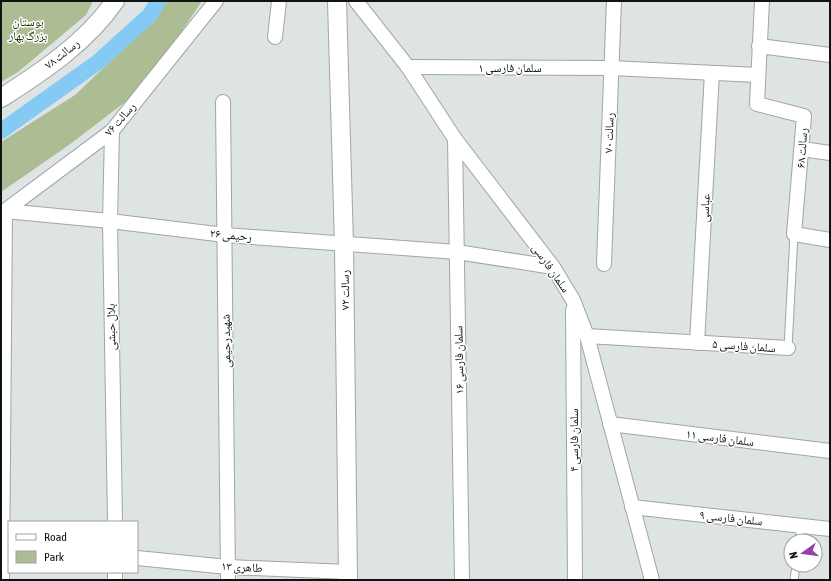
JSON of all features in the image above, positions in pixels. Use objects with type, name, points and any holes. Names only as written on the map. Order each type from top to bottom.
[{"type":"street","name":"رسالت ۷۸","points":[[1,98],[80,40],[106,14],[115,1]]},
{"type":"street","name":"رسالت ۷۶","points":[[3,212],[112,131],[216,1]]},
{"type":"street","points":[[275,37],[279,1]]},
{"type":"street","name":"رسالت ۷۲","points":[[337,1],[344,244],[348,576]]},
{"type":"street","name":"سلمان فارسی","points":[[356,1],[408,67],[455,139],[552,267],[573,300],[586,336],[652,580]]},
{"type":"street","name":"رسالت ۷۰","points":[[604,264],[614,1]]},
{"type":"street","name":"رسالت ۶۸","points":[[762,1],[757,104],[804,116],[794,234]]},
{"type":"street","points":[[759,46],[830,55]]},
{"type":"street","name":"سلمان فارسی ۱","points":[[408,67],[611,68],[758,74]]},
{"type":"street","name":"عباسی","points":[[697,343],[712,73]]},
{"type":"street","name":"شهید رحیمی","points":[[224,102],[228,573]]},
{"type":"street","name":"بلال حبشی","points":[[112,131],[110,221],[115,521]]},
{"type":"street","name":"سلمان فارسی ۱۶","points":[[455,139],[462,580]]},
{"type":"street","points":[[802,148],[830,153]]},
{"type":"street","points":[[2,580],[4,545],[3,212]]},
{"type":"street","name":"رحیمی ۲۶","points":[[3,212],[110,221],[225,235],[457,252],[552,267]]},
{"type":"street","points":[[794,234],[830,240]]},
{"type":"street","name":"سلمان فارسی ۴","points":[[573,300],[575,580]]},
{"type":"street","name":"سلمان فارسی ۵","points":[[586,336],[788,348]]},
{"type":"street","name":"سلمان فارسی ۱۱","points":[[610,424],[830,451]]},
{"type":"street","name":"سلمان فارسی ۹","points":[[632,507],[830,529]]},
{"type":"street","name":"طاهری ۱۳","points":[[138,558],[228,573],[348,576]]},
{"type":"lane","name":"سلمان فارسی ۵","points":[[788,348],[794,234]]},
{"type":"lane","points":[[800,533],[801,526]]},
{"type":"green space","name":"بوستان بزرگ بهار","points":[[1,1],[93,1],[86,15],[18,72],[1,82]]},
{"type":"green space","points":[[166,1],[202,1],[161,62],[133,96],[69,145],[1,192],[1,142],[75,95],[156,18]]},
{"type":"waterway","points":[[1,131],[98,62],[150,15],[158,1]]}]
